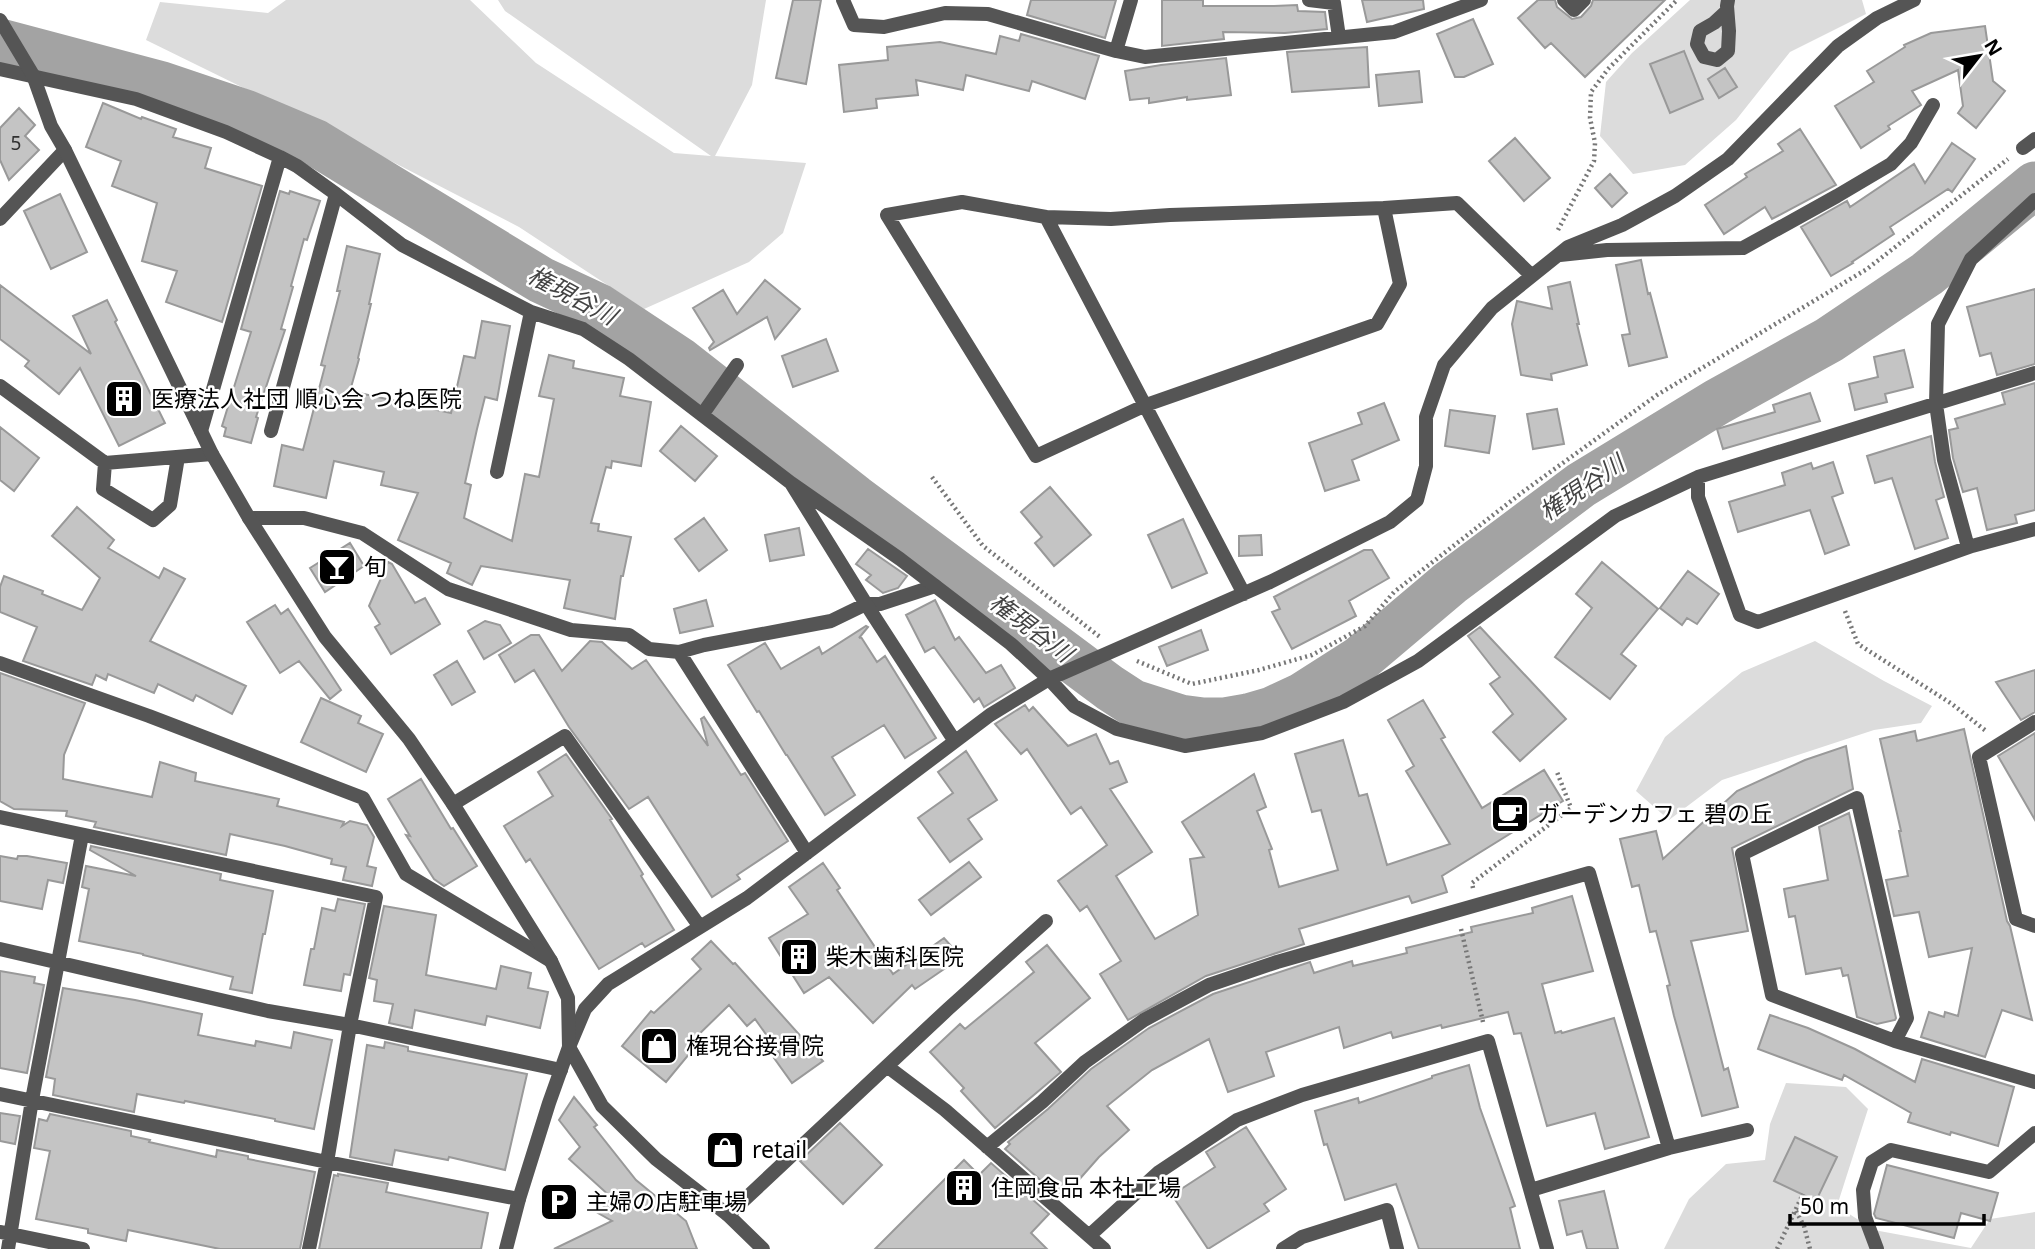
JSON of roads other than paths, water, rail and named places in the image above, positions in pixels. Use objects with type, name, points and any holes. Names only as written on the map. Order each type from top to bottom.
[{"type":"street","points":[[843,0],[854,25],[884,27],[945,13],[988,14],[1145,57],[1394,32],[1481,0]]},
{"type":"street","points":[[1116,51],[1131,0]]},
{"type":"street","points":[[1309,0],[1334,3],[1339,37]]},
{"type":"street","points":[[1564,0],[1574,10],[1584,0]]},
{"type":"street","points":[[510,1245],[519,1199],[569,1047],[585,1009],[608,984],[747,898],[954,740],[1049,679],[1244,594],[1390,522],[1417,500],[1426,466],[1426,417],[1444,365],[1492,308],[1568,247],[1622,225],[1675,196],[1728,159],[1838,46],[1877,18],[1914,0]]},
{"type":"street","points":[[0,20],[33,75],[51,126],[212,454],[249,518],[325,637],[409,739],[551,961],[568,998],[569,1047],[602,1106],[656,1159],[763,1249]]},
{"type":"street","points":[[0,69],[136,99],[226,132],[281,157],[336,194],[402,245],[531,312],[583,329],[629,359],[791,483],[1011,644],[1074,706],[1117,729],[1185,746],[1262,733],[1343,702],[1418,661],[1615,516],[1698,477],[2035,373]]},
{"type":"street","points":[[1550,260],[1607,250],[1743,248],[1891,164],[1911,143],[1933,105]]},
{"type":"street","points":[[0,219],[65,150]]},
{"type":"street","points":[[201,431],[281,157]]},
{"type":"street","points":[[271,431],[336,194]]},
{"type":"street","points":[[1968,547],[1944,460],[1936,404],[1938,324],[1971,258],[2035,200]]},
{"type":"street","points":[[1384,208],[1400,284],[1377,324],[1146,405],[1036,456],[887,215],[962,202],[1046,217],[1111,219],[1457,203],[1531,275]]},
{"type":"street","points":[[1046,217],[1244,594]]},
{"type":"street","points":[[497,472],[531,312]]},
{"type":"street","points":[[702,415],[737,365]]},
{"type":"street","points":[[0,386],[105,463],[212,454]]},
{"type":"street","points":[[105,463],[103,489],[153,520],[170,505],[178,457]]},
{"type":"street","points":[[1698,477],[1698,497],[1740,615],[1758,622],[1968,547],[2035,528]]},
{"type":"street","points":[[791,483],[954,740]]},
{"type":"street","points":[[249,518],[304,518],[362,533],[448,589],[571,630],[629,635],[649,649],[679,652],[831,621],[866,604],[880,604],[935,586]]},
{"type":"street","points":[[679,652],[807,853]]},
{"type":"street","points":[[0,663],[149,716],[363,798],[406,874],[551,961]]},
{"type":"street","points":[[2035,722],[1979,757],[2016,919],[2035,926]]},
{"type":"street","points":[[453,804],[565,736],[700,928]]},
{"type":"street","points":[[1895,1041],[1908,1018],[1857,799],[1742,855],[1772,995],[1895,1041],[2035,1082]]},
{"type":"street","points":[[0,817],[376,897],[309,1249]]},
{"type":"street","points":[[8,1249],[5,1232],[82,835]]},
{"type":"street","points":[[987,1147],[1094,1055],[1144,1020],[1209,985],[1278,962],[1589,873],[1669,1148]]},
{"type":"street","points":[[727,1216],[1046,921]]},
{"type":"street","points":[[0,949],[268,1010],[561,1070]]},
{"type":"street","points":[[1090,1236],[1159,1171],[1237,1120],[1302,1095],[1488,1041],[1547,1249]]},
{"type":"street","points":[[888,1067],[944,1110],[1104,1249]]},
{"type":"street","points":[[0,1094],[519,1199]]},
{"type":"street","points":[[1531,1190],[1669,1148],[1747,1130]]},
{"type":"street","points":[[1877,1249],[1864,1217],[1863,1190],[1872,1162],[1891,1150],[1989,1172],[2035,1133]]},
{"type":"street","points":[[1283,1249],[1303,1237],[1387,1210],[1397,1249]]},
{"type":"street","points":[[5,1232],[83,1249]]},
{"type":"waterway","name":"権現谷川","points":[[0,42],[162,85],[245,113],[316,143],[541,280],[599,307],[679,360],[855,498],[1133,703],[1180,718],[1203,721],[1225,721],[1272,710],[1302,696],[1360,659],[1450,583],[1581,485],[1717,402],[1829,340],[1927,274],[2035,185]]},
{"type":"place","name":"医療法人社団 順心会 つね医院","points":[[124,399]]},
{"type":"place","name":"旬","points":[[337,567]]},
{"type":"place","name":"ガーデンカフェ 碧の丘","points":[[1510,814]]},
{"type":"place","name":"柴木歯科医院","points":[[799,957]]},
{"type":"place","name":"権現谷接骨院","points":[[659,1046]]},
{"type":"place","name":"retail","points":[[725,1150]]},
{"type":"place","name":"住岡食品 本社工場","points":[[964,1188]]},
{"type":"place","name":"主婦の店駐車場","points":[[559,1202]]}]
